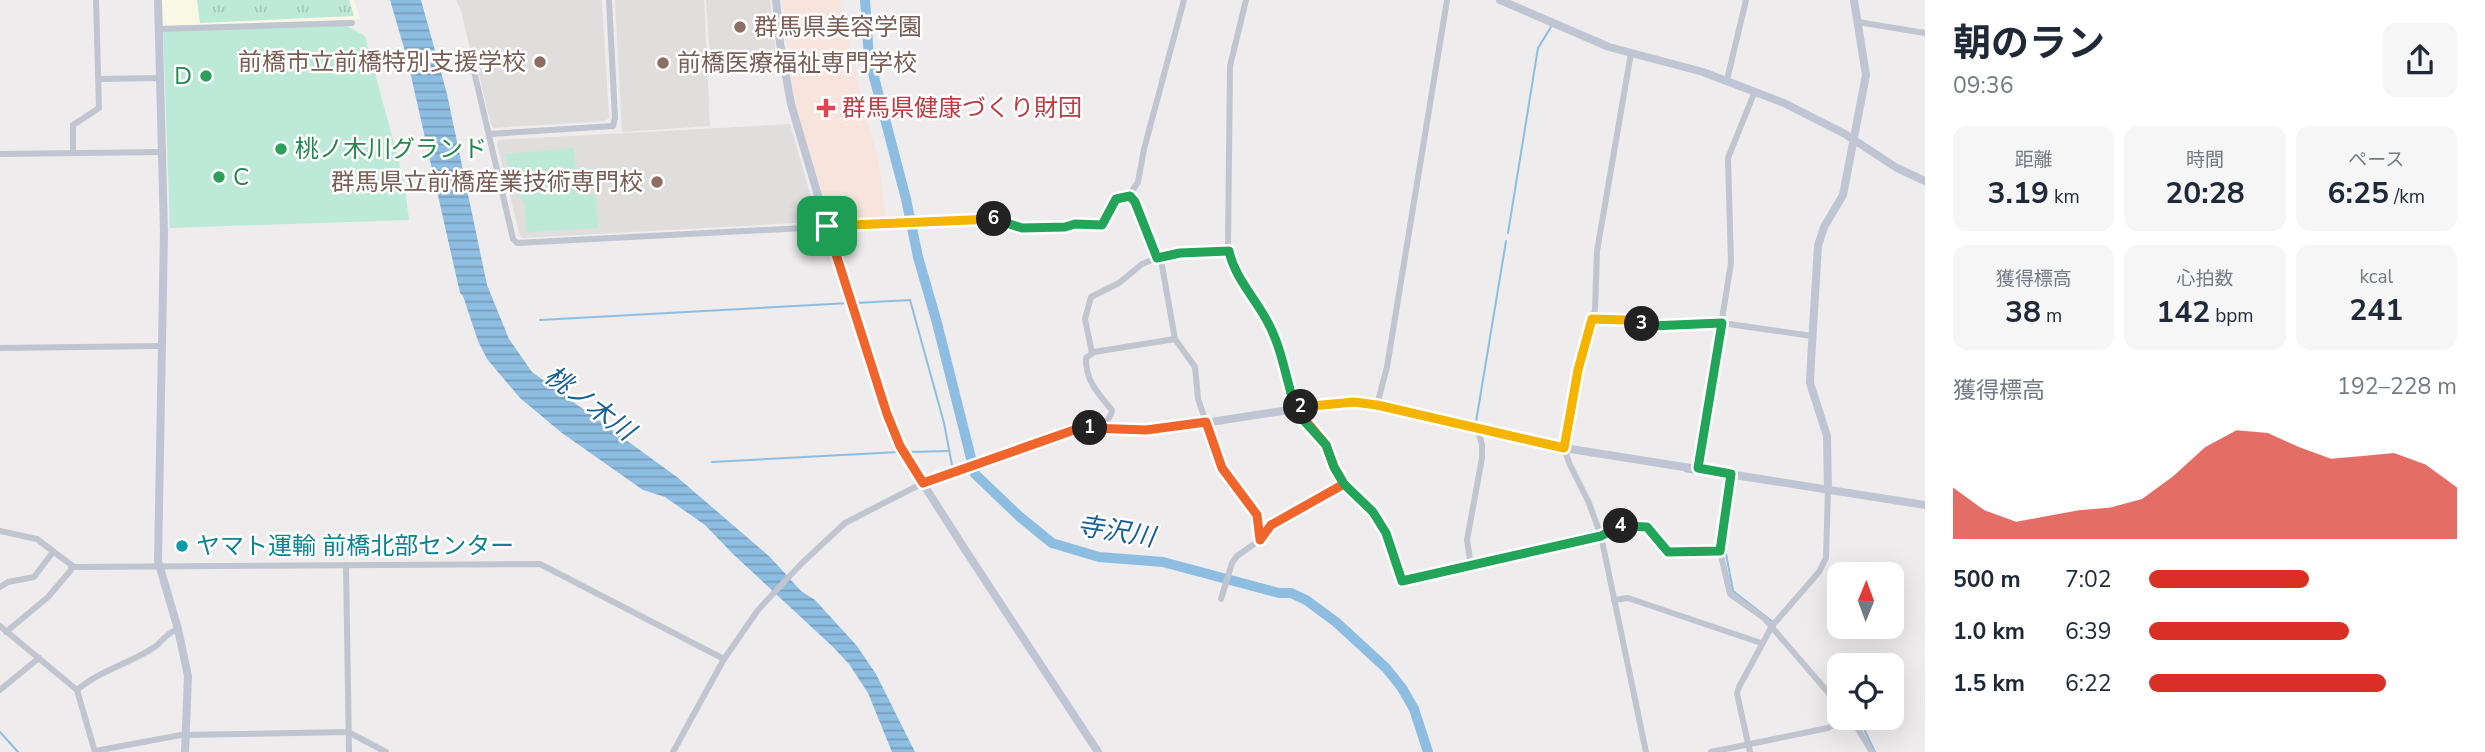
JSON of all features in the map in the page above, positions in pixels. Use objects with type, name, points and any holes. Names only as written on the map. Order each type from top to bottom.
[{"type":"street","points":[[73,153],[73,125],[99,108],[96,0]]},
{"type":"street","points":[[158,0],[164,232],[160,346],[159,566],[178,629],[188,676],[186,752]]},
{"type":"street","points":[[489,134],[613,126],[615,118],[609,0]]},
{"type":"street","points":[[776,0],[780,43],[791,104],[827,226],[887,414],[900,446],[1098,752]]},
{"type":"street","points":[[474,71],[514,241],[517,243],[996,219],[1022,228],[1102,225],[1116,199],[1130,196],[1138,182],[1144,149],[1184,0]]},
{"type":"street","points":[[1246,0],[1230,66],[1229,251],[1236,271],[1268,322],[1283,361],[1295,408],[1326,445],[1344,484],[1373,512],[1386,533],[1402,581],[1601,536],[1620,526],[1647,527],[1668,552],[1720,551]]},
{"type":"street","points":[[1377,405],[1387,367],[1447,0]]},
{"type":"street","points":[[1500,0],[1609,47],[1727,80],[1755,91],[1821,121],[1925,181]]},
{"type":"street","points":[[1727,80],[1746,0]]},
{"type":"street","points":[[1749,748],[1737,694],[1741,681],[1753,664],[1761,643],[1772,626],[1819,572],[1826,558],[1828,436],[1810,383],[1812,336],[1818,246],[1824,227],[1843,195],[1867,72],[1854,0]]},
{"type":"street","points":[[1858,22],[1925,33]]},
{"type":"street","points":[[158,29],[352,23]]},
{"type":"street","points":[[1630,53],[1597,251],[1596,302],[1578,370],[1564,448],[1601,536],[1646,752]]},
{"type":"street","points":[[99,79],[160,78]]},
{"type":"street","points":[[1698,468],[1722,323],[1731,246],[1728,224],[1728,158],[1755,91]]},
{"type":"street","points":[[0,154],[162,152]]},
{"type":"street","points":[[1130,196],[1135,202],[1157,258],[1161,260],[1175,339],[1195,367],[1195,390],[1222,468],[1257,515],[1260,540]]},
{"type":"street","points":[[1092,352],[1085,319],[1091,297],[1119,283],[1142,264],[1157,258],[1180,253],[1229,251]]},
{"type":"street","points":[[1592,319],[1625,320],[1650,326],[1722,323],[1812,336]]},
{"type":"street","points":[[1104,428],[1112,410],[1089,380],[1086,358],[1092,352],[1175,339]]},
{"type":"street","points":[[0,348],[160,346]]},
{"type":"street","points":[[673,752],[724,659],[758,610],[802,563],[845,523],[923,483],[1074,430],[1146,430],[1334,403],[1377,405],[1564,448],[1925,505]]},
{"type":"street","points":[[1471,566],[1467,540],[1482,458],[1477,427]]},
{"type":"street","points":[[1731,474],[1720,551],[1730,594],[1772,626],[1827,691]]},
{"type":"street","points":[[1222,596],[1232,563],[1237,556],[1260,540],[1271,525],[1344,484]]},
{"type":"street","points":[[0,531],[37,539],[71,566],[540,564],[724,659]]},
{"type":"street","points":[[0,587],[8,582],[34,577],[53,552]]},
{"type":"street","points":[[346,565],[349,752]]},
{"type":"street","points":[[6,632],[50,595],[71,570],[71,566]]},
{"type":"street","points":[[1614,600],[1631,599],[1761,643]]},
{"type":"street","points":[[0,626],[77,690],[95,752],[186,735],[348,732],[386,752]]},
{"type":"street","points":[[77,690],[112,668],[153,648],[178,629]]},
{"type":"street","points":[[0,690],[39,658]]},
{"type":"street","points":[[1711,752],[1749,748],[1827,728]]},
{"type":"street","points":[[1856,730],[1872,752]]},
{"type":"shaded area","points":[[162,0],[354,0],[360,19],[163,27]]},
{"type":"shaded area","name":"前橋市立前橋特別支援学校","points":[[456,0],[602,0],[609,118],[605,121],[494,128]]},
{"type":"shaded area","name":"前橋医療福祉専門学校","points":[[615,0],[704,0],[710,126],[622,132]]},
{"type":"shaded area","name":"群馬県美容学園","points":[[706,0],[770,0],[776,55],[710,58]]},
{"type":"shaded area","name":"群馬県健康づくり財団","points":[[783,0],[840,0],[862,100],[854,103],[856,114],[865,113],[878,157],[886,220],[832,223],[794,95]]},
{"type":"shaded area","name":"群馬県立前橋産業技術専門校","points":[[790,124],[818,221],[523,238],[520,236],[497,144],[499,140]]},
{"type":"green space","points":[[197,0],[349,0],[354,16],[200,23]]},
{"type":"green space","name":"桃ノ木川グランド","points":[[345,25],[365,36],[404,181],[409,220],[170,228],[163,33]]},
{"type":"green space","points":[[574,148],[578,195],[596,194],[598,228],[526,232],[525,204],[512,185],[505,154]]},
{"type":"water","points":[[390,0],[421,0],[447,94],[487,285],[509,339],[532,372],[677,477],[770,557],[801,591],[815,600],[857,646],[876,674],[915,752],[892,752],[868,693],[849,664],[705,525],[665,497],[643,490],[562,433],[520,398],[487,359],[460,293],[407,58]]},
{"type":"waterway","name":"寺沢川","points":[[865,0],[869,58],[975,474],[1052,543],[1099,557],[1163,562],[1279,593],[1291,593],[1306,600],[1336,622],[1386,668],[1414,709],[1428,752]]},
{"type":"waterway","points":[[1508,233],[1538,48],[1551,27]]},
{"type":"waterway","points":[[1476,422],[1506,241]]},
{"type":"waterway","points":[[856,303],[910,300],[944,423],[952,465]]},
{"type":"waterway","points":[[540,320],[850,303]]},
{"type":"waterway","points":[[908,452],[948,451]]},
{"type":"waterway","points":[[712,462],[899,452]]},
{"type":"waterway","points":[[1685,471],[1727,478]]},
{"type":"waterway","points":[[1725,534],[1735,480],[1733,479]]},
{"type":"waterway","points":[[1724,543],[1733,591],[1773,622]]},
{"type":"waterway","points":[[1864,730],[1875,752]]},
{"type":"waterway","points":[[0,732],[18,752]]},
{"type":"place","name":"群馬県美容学園","points":[[740,27]]},
{"type":"place","name":"前橋市立前橋特別支援学校","points":[[540,62]]},
{"type":"place","name":"前橋医療福祉専門学校","points":[[663,63]]},
{"type":"place","name":"D","points":[[206,76]]},
{"type":"place","name":"群馬県健康づくり財団","points":[[826,108]]},
{"type":"place","name":"桃ノ木川グランド","points":[[281,149]]},
{"type":"place","name":"C","points":[[219,177]]},
{"type":"place","name":"群馬県立前橋産業技術専門校","points":[[657,182]]},
{"type":"place","name":"ヤマト運輸 前橋北部センター","points":[[182,546]]},
{"type":"route","points":[[827,226],[887,414],[900,446],[923,483],[1074,430],[1146,430],[1206,422],[1222,468],[1257,515],[1260,540],[1271,525],[1344,484],[1326,445],[1296,412],[1295,408],[1354,402],[1377,405],[1564,448],[1578,370],[1592,319],[1625,320],[1650,326],[1722,323],[1698,468],[1731,474],[1720,551],[1668,552],[1647,527],[1620,526],[1601,536],[1402,581],[1386,533],[1373,512],[1344,484],[1334,467],[1326,445],[1319,436],[1296,412],[1283,361],[1268,322],[1236,271],[1229,251],[1180,253],[1157,258],[1135,202],[1130,196],[1116,199],[1102,225],[1022,228],[996,219],[827,226]]},
{"type":"water label","name":"桃ノ木川","points":[[590,403]]}]
